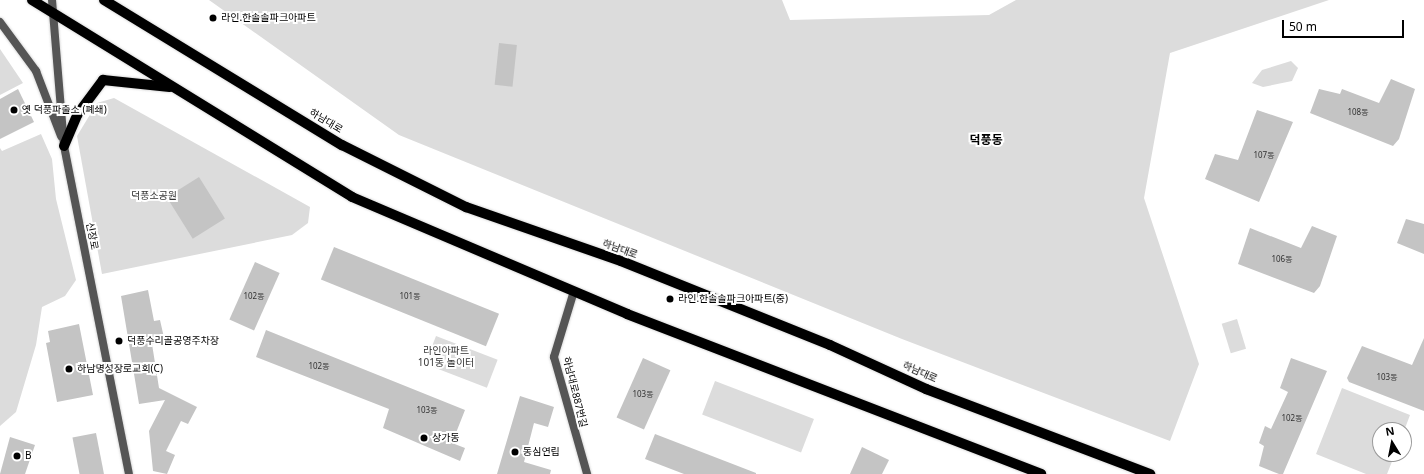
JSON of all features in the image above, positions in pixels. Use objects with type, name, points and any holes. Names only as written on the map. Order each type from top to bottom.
[{"type":"main road","points":[[32,0],[352,196],[574,291],[1041,474]]},
{"type":"main road","name":"하남대로","points":[[104,0],[342,144],[466,207],[621,262],[830,345],[926,389],[1150,474]]},
{"type":"main road","points":[[64,146],[77,115],[103,80],[174,88]]},
{"type":"street","name":"신장로","points":[[52,0],[64,146],[129,474]]},
{"type":"street","points":[[0,22],[36,71],[64,146]]},
{"type":"street","name":"하남대로887번길","points":[[574,291],[554,357],[587,474]]},
{"type":"green space","points":[[209,0],[782,0],[790,20],[989,15],[1016,0],[1329,0],[1170,53],[1144,198],[1199,364],[1170,441],[902,339],[399,135]]},
{"type":"green space","points":[[0,49],[23,83],[0,95]]},
{"type":"green space","points":[[1291,61],[1298,68],[1292,81],[1263,87],[1252,83],[1262,70]]},
{"type":"green space","name":"덕풍소공원","points":[[114,98],[310,207],[308,223],[292,235],[102,274],[77,136],[97,103]]},
{"type":"green space","points":[[41,134],[52,159],[56,199],[76,280],[65,296],[42,307],[36,345],[16,412],[0,426],[0,148],[2,151]]},
{"type":"green space","points":[[1237,319],[1246,349],[1231,353],[1222,324]]},
{"type":"green space","name":"라인아파트 101동 놀이터","points":[[436,336],[498,360],[487,388],[425,364]]},
{"type":"green space","points":[[715,381],[814,419],[801,453],[702,415]]},
{"type":"green space","points":[[1342,388],[1410,415],[1407,422],[1372,422],[1372,462],[1392,462],[1387,474],[1366,474],[1316,454]]},
{"type":"building","points":[[499,43],[517,45],[513,87],[495,85]]},
{"type":"building","points":[[1391,79],[1415,89],[1399,139],[1393,146],[1310,113],[1319,89],[1340,94],[1342,89],[1379,103]]},
{"type":"building","name":"옛 덕풍파출소 (폐쇄)","points":[[18,89],[34,122],[0,139],[0,99]]},
{"type":"building","points":[[1257,110],[1293,122],[1259,202],[1205,179],[1215,154],[1238,160]]},
{"type":"building","points":[[199,177],[225,219],[193,239],[167,197]]},
{"type":"building","points":[[1406,219],[1424,224],[1424,254],[1397,243]]},
{"type":"building","points":[[1312,226],[1337,236],[1320,286],[1314,293],[1238,264],[1250,228],[1301,248]]},
{"type":"building","points":[[334,247],[499,314],[486,346],[321,279]]},
{"type":"building","points":[[255,262],[280,273],[254,331],[229,320]]},
{"type":"building","points":[[148,290],[154,321],[160,320],[165,342],[152,344],[159,388],[197,407],[188,424],[181,421],[166,451],[175,455],[167,474],[153,471],[149,431],[165,400],[139,404],[121,296]]},
{"type":"building","name":"하남명성장로교회(C)","points":[[79,324],[93,395],[57,402],[46,343],[50,342],[48,331]]},
{"type":"building","points":[[266,330],[465,410],[452,443],[465,448],[460,461],[383,428],[389,409],[256,357]]},
{"type":"building","points":[[1424,338],[1424,411],[1349,382],[1347,378],[1362,346],[1412,365]]},
{"type":"building","points":[[643,358],[670,370],[644,430],[617,417]]},
{"type":"building","points":[[1291,358],[1327,371],[1283,474],[1279,474],[1259,466],[1264,446],[1259,443],[1265,426],[1271,429],[1288,392],[1280,388]]},
{"type":"building","points":[[520,396],[554,407],[548,427],[534,423],[524,462],[551,470],[550,474],[497,474]]},
{"type":"building","points":[[96,433],[104,474],[80,474],[72,438]]},
{"type":"building","points":[[655,434],[756,474],[684,474],[645,459]]},
{"type":"building","name":"B","points":[[10,437],[35,445],[25,474],[0,474]]},
{"type":"building","points":[[862,447],[889,460],[882,474],[850,474]]},
{"type":"place","name":"라인.한솔솔파크아파트","points":[[213,18]]},
{"type":"place","name":"옛 덕풍파출소 (폐쇄)","points":[[14,110]]},
{"type":"place","name":"라인.한솔솔파크아파트(중)","points":[[670,299]]},
{"type":"place","name":"덕풍수리골공영주차장","points":[[119,341]]},
{"type":"place","name":"하남명성장로교회(C)","points":[[69,369]]},
{"type":"place","name":"상가동","points":[[424,438]]},
{"type":"place","name":"동심연립","points":[[515,452]]},
{"type":"place","name":"B","points":[[17,456]]},
{"type":"district","name":"덕풍동","points":[[986,140]]}]
